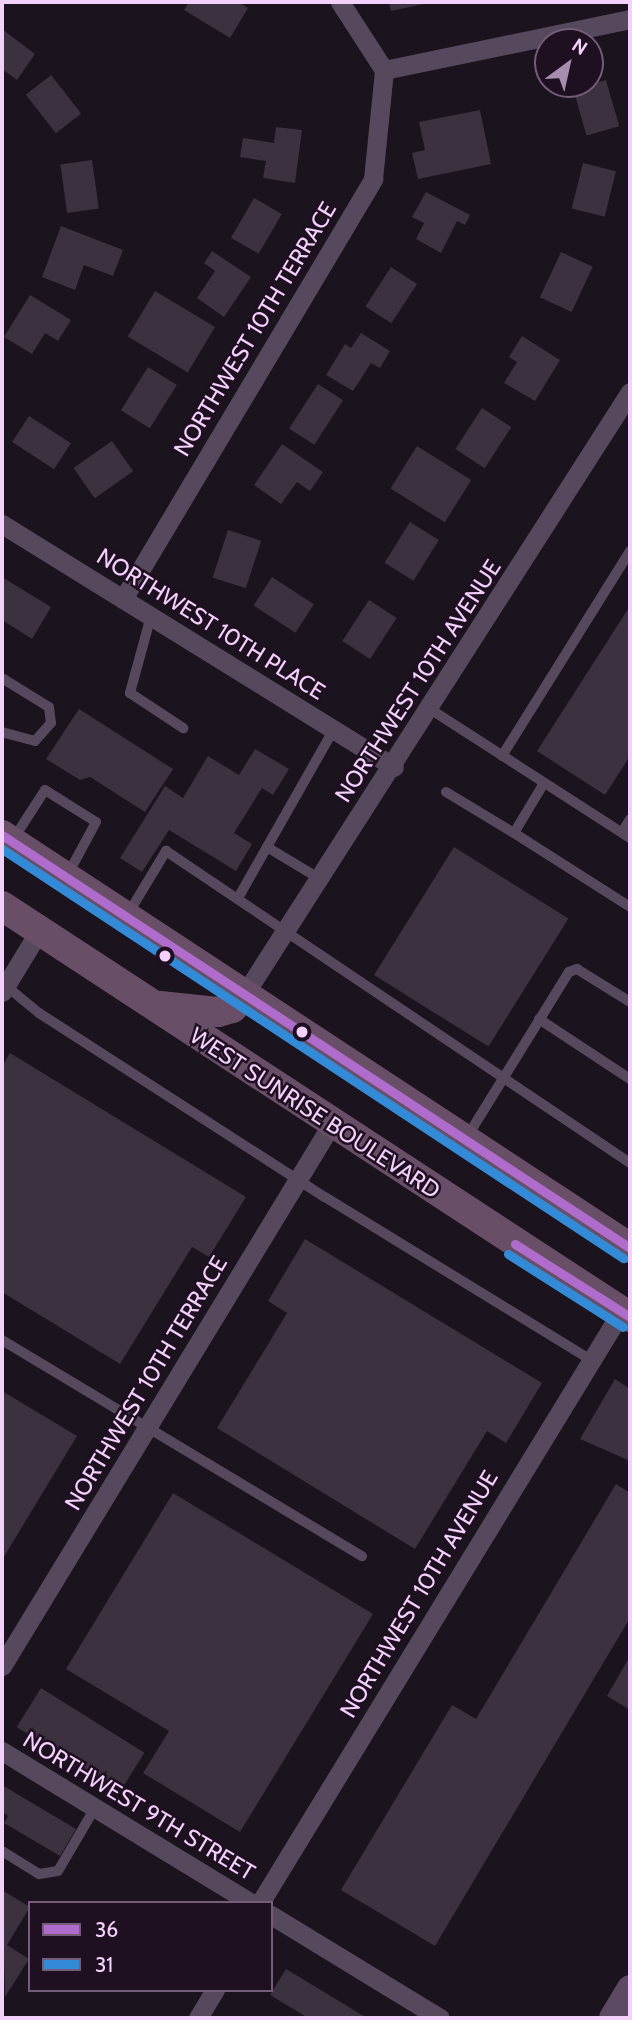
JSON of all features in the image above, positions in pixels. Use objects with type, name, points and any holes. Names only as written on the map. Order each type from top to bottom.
[{"type":"main road","points":[[7,838],[630,1248]]},
{"type":"main road","name":"WEST SUNRISE BOULEVARD","points":[[2,906],[331,1125],[625,1315]]},
{"type":"main road","points":[[146,1003],[218,1012],[232,1008],[244,995]]},
{"type":"main road","points":[[612,2018],[629,1993]]},
{"type":"street","points":[[340,2],[384,70],[630,19]]},
{"type":"street","name":"NORTHWEST 10TH TERRACE","points":[[123,598],[373,179],[384,70]]},
{"type":"street","name":"NORTHWEST 10TH AVENUE","points":[[244,995],[394,766],[630,392]]},
{"type":"street","name":"NORTHWEST 10TH PLACE","points":[[2,524],[394,766]]},
{"type":"street","points":[[3,987],[39,931]]},
{"type":"street","name":"NORTHWEST 10TH TERRACE","points":[[2,1666],[149,1429],[331,1125]]},
{"type":"street","name":"NORTHWEST 10TH AVENUE","points":[[261,1901],[591,1360],[625,1315]]},
{"type":"street","name":"NORTHWEST 9TH STREET","points":[[2,1751],[248,1901]]},
{"type":"street","points":[[273,1916],[440,2018]]},
{"type":"street","points":[[198,2018],[214,1992]]},
{"type":"lane","points":[[502,756],[630,551]]},
{"type":"lane","points":[[151,616],[130,693],[183,727]]},
{"type":"lane","points":[[2,678],[48,707],[51,723],[35,741],[2,732]]},
{"type":"lane","points":[[430,709],[626,835],[630,819]]},
{"type":"lane","points":[[238,898],[334,729]]},
{"type":"lane","points":[[514,833],[544,783]]},
{"type":"lane","points":[[7,838],[45,790],[96,822],[66,877]]},
{"type":"lane","points":[[446,792],[630,907]]},
{"type":"lane","points":[[267,847],[320,879]]},
{"type":"lane","points":[[126,917],[166,851],[238,898],[284,934],[630,1163]]},
{"type":"lane","points":[[465,1140],[572,969],[630,1002]]},
{"type":"lane","points":[[3,987],[39,1013],[591,1360]]},
{"type":"lane","points":[[539,1019],[630,1079]]},
{"type":"lane","points":[[2,1340],[362,1556]]},
{"type":"lane","points":[[2,1852],[39,1874],[58,1871],[95,1808]]},
{"type":"building","points":[[189,2],[238,2],[248,8],[230,38],[184,10]]},
{"type":"building","points":[[389,2],[428,2],[428,3],[391,11]]},
{"type":"building","points":[[2,29],[35,54],[17,80],[2,69]]},
{"type":"building","points":[[51,75],[81,114],[56,133],[26,95]]},
{"type":"building","points":[[606,80],[619,126],[587,136],[576,98],[604,98]]},
{"type":"building","points":[[480,110],[491,164],[418,179],[412,153],[425,150],[419,122]]},
{"type":"building","points":[[276,127],[302,130],[295,183],[263,178],[266,161],[240,157],[243,138],[274,143]]},
{"type":"building","points":[[92,160],[99,209],[67,213],[60,164]]},
{"type":"building","points":[[583,163],[616,171],[605,217],[572,209]]},
{"type":"building","points":[[426,192],[470,215],[465,225],[457,221],[441,253],[416,239],[424,223],[412,217]]},
{"type":"building","points":[[254,198],[282,214],[259,254],[231,238]]},
{"type":"building","points":[[61,226],[123,250],[113,276],[84,265],[75,290],[42,277]]},
{"type":"building","points":[[212,251],[251,277],[224,317],[197,298],[215,271],[204,263]]},
{"type":"building","points":[[561,252],[593,267],[572,312],[540,297]]},
{"type":"building","points":[[391,267],[417,284],[391,323],[365,306]]},
{"type":"building","points":[[155,291],[215,327],[188,372],[128,336]]},
{"type":"building","points":[[30,295],[71,320],[58,341],[45,333],[32,354],[4,337]]},
{"type":"building","points":[[361,333],[390,351],[380,368],[371,363],[353,391],[326,375],[345,344],[351,348]]},
{"type":"building","points":[[522,336],[560,360],[535,401],[504,383],[517,362],[509,357]]},
{"type":"building","points":[[148,367],[177,385],[150,428],[121,410]]},
{"type":"building","points":[[318,384],[343,400],[314,445],[289,428]]},
{"type":"building","points":[[482,408],[511,427],[485,468],[455,449]]},
{"type":"building","points":[[29,416],[71,443],[54,469],[12,442]]},
{"type":"building","points":[[112,441],[133,471],[95,498],[73,468]]},
{"type":"building","points":[[282,444],[323,472],[310,491],[297,482],[281,504],[254,485]]},
{"type":"building","points":[[417,446],[471,480],[445,522],[391,488]]},
{"type":"building","points":[[410,522],[439,540],[413,581],[385,563]]},
{"type":"building","points":[[228,530],[261,541],[246,588],[213,578]]},
{"type":"building","points":[[2,577],[51,607],[32,639],[2,620]]},
{"type":"building","points":[[272,577],[314,604],[295,633],[253,606]]},
{"type":"building","points":[[369,600],[397,618],[370,659],[342,641]]},
{"type":"building","points":[[630,606],[630,756],[605,795],[537,751]]},
{"type":"building","points":[[79,709],[173,769],[145,812],[90,777],[80,780],[46,759]]},
{"type":"building","points":[[255,749],[289,769],[273,795],[262,788],[234,833],[252,844],[236,871],[169,830],[142,872],[120,858],[165,786],[183,798],[208,756],[239,775]]},
{"type":"building","points":[[454,847],[568,919],[488,1047],[374,975]]},
{"type":"building","points":[[10,1053],[246,1197],[209,1257],[192,1247],[120,1364],[2,1292],[2,1066]]},
{"type":"building","points":[[305,1239],[542,1383],[506,1443],[487,1431],[415,1549],[217,1428],[287,1313],[268,1301]]},
{"type":"building","points":[[615,1379],[630,1389],[630,1461],[580,1439]]},
{"type":"building","points":[[2,1391],[77,1436],[2,1560]]},
{"type":"building","points":[[616,1484],[630,1493],[630,1618],[435,1946],[341,1890],[452,1705],[476,1719]]},
{"type":"building","points":[[173,1493],[373,1614],[240,1832],[143,1773],[169,1731],[66,1669]]},
{"type":"building","points":[[630,1656],[630,1710],[607,1696]]},
{"type":"building","points":[[41,1688],[144,1753],[120,1792],[17,1727]]},
{"type":"building","points":[[2,1785],[76,1829],[60,1856],[4,1823],[8,1816],[2,1812]]},
{"type":"building","points":[[2,1890],[28,1906],[28,1910],[7,1945],[28,1961],[5,1997]]},
{"type":"building","points":[[286,1969],[367,2018],[308,2018],[270,1995]]},
{"type":"transit line","name":"36","points":[[2,835],[630,1248]]},
{"type":"transit line","name":"31","points":[[2,849],[623,1258]]},
{"type":"transit line","name":"36","points":[[515,1244],[630,1317]]},
{"type":"transit line","name":"31","points":[[508,1254],[623,1327]]}]
